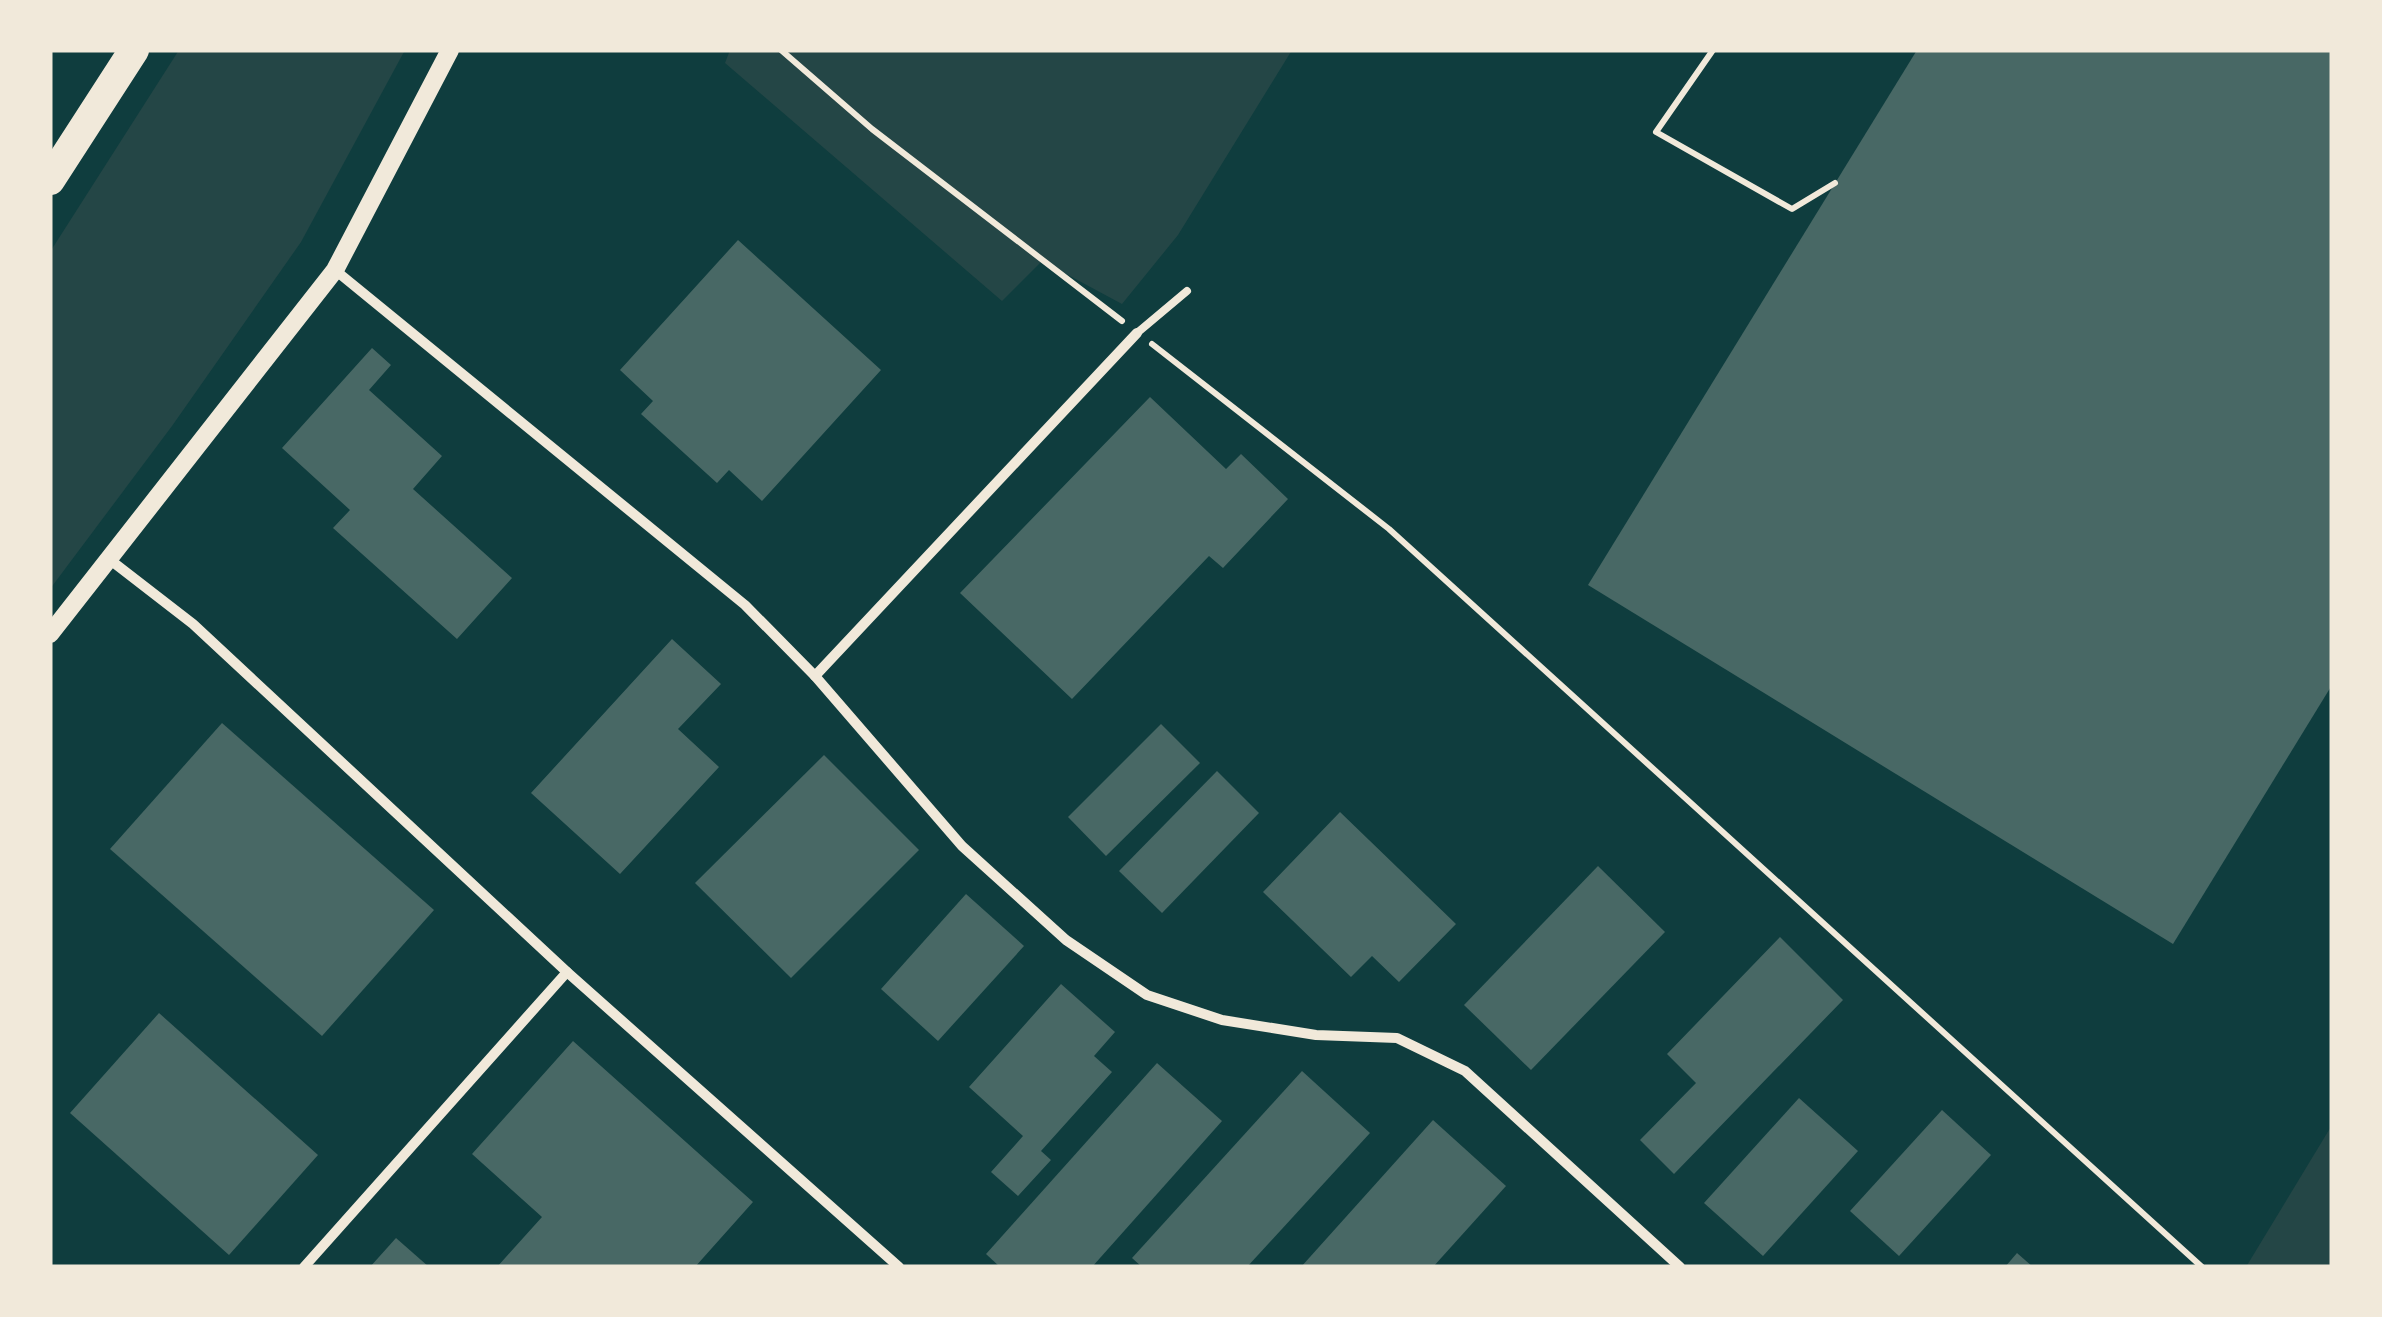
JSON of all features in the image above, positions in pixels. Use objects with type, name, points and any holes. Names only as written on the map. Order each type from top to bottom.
[{"type":"highway","points":[[50,180],[134,50]]},
{"type":"street","points":[[50,634],[335,270],[450,50]]},
{"type":"street","points":[[335,270],[745,604],[815,676],[962,846],[1066,940],[1148,995],[1185,1008],[1222,1020],[1316,1035],[1397,1038],[1465,1071],[1680,1267]]},
{"type":"street","points":[[815,676],[1137,333]]},
{"type":"street","points":[[108,559],[193,624],[567,972],[899,1267]]},
{"type":"street","points":[[304,1267],[567,972]]},
{"type":"lane","points":[[1137,333],[1187,291]]},
{"type":"path","points":[[781,50],[872,129],[1389,529],[2202,1267]]},
{"type":"path","points":[[1712,50],[1656,132],[1792,210],[1835,183]]},
{"type":"shaded area","points":[[179,50],[405,50],[301,242],[172,426],[50,589],[50,252]]},
{"type":"shaded area","points":[[730,50],[1292,50],[1178,235],[1122,304],[1042,261],[1002,301],[725,63]]},
{"type":"shaded area","points":[[2332,1125],[2332,1267],[2246,1267]]},
{"type":"building","points":[[1917,50],[2332,50],[2332,685],[2173,944],[1588,585]]},
{"type":"building","points":[[738,240],[881,370],[762,501],[729,470],[717,483],[641,414],[653,401],[620,370]]},
{"type":"building","points":[[372,348],[391,365],[369,390],[442,456],[413,489],[512,578],[457,639],[333,528],[350,510],[282,448]]},
{"type":"building","points":[[1150,397],[1226,469],[1241,454],[1288,499],[1223,568],[1209,556],[1072,699],[960,593]]},
{"type":"building","points":[[672,639],[721,684],[678,729],[719,767],[620,874],[531,793]]},
{"type":"building","points":[[222,723],[434,910],[322,1036],[110,849]]},
{"type":"building","points":[[1161,724],[1200,763],[1106,856],[1068,817]]},
{"type":"building","points":[[824,755],[919,850],[791,978],[695,883]]},
{"type":"building","points":[[1217,771],[1259,813],[1162,913],[1119,871]]},
{"type":"building","points":[[1340,812],[1456,924],[1399,982],[1372,956],[1351,977],[1263,892]]},
{"type":"building","points":[[1598,866],[1665,932],[1531,1070],[1464,1005]]},
{"type":"building","points":[[966,894],[1024,946],[938,1041],[881,989]]},
{"type":"building","points":[[1780,937],[1843,1000],[1674,1174],[1640,1140],[1696,1083],[1667,1054]]},
{"type":"building","points":[[1061,984],[1115,1032],[1094,1056],[1112,1072],[1041,1151],[1051,1160],[1018,1196],[991,1172],[1023,1136],[969,1087]]},
{"type":"building","points":[[159,1013],[318,1155],[229,1255],[70,1113]]},
{"type":"building","points":[[573,1041],[753,1202],[695,1267],[497,1267],[542,1217],[472,1154]]},
{"type":"building","points":[[1157,1063],[1222,1121],[1092,1267],[1000,1267],[986,1254]]},
{"type":"building","points":[[1302,1071],[1370,1133],[1247,1267],[1142,1267],[1132,1258]]},
{"type":"building","points":[[1799,1098],[1858,1151],[1763,1256],[1704,1203]]},
{"type":"building","points":[[1942,1110],[1991,1155],[1899,1256],[1850,1211]]},
{"type":"building","points":[[1433,1120],[1506,1186],[1433,1267],[1301,1267]]},
{"type":"building","points":[[396,1238],[429,1267],[370,1267]]},
{"type":"building","points":[[2017,1253],[2033,1267],[2005,1267]]}]
